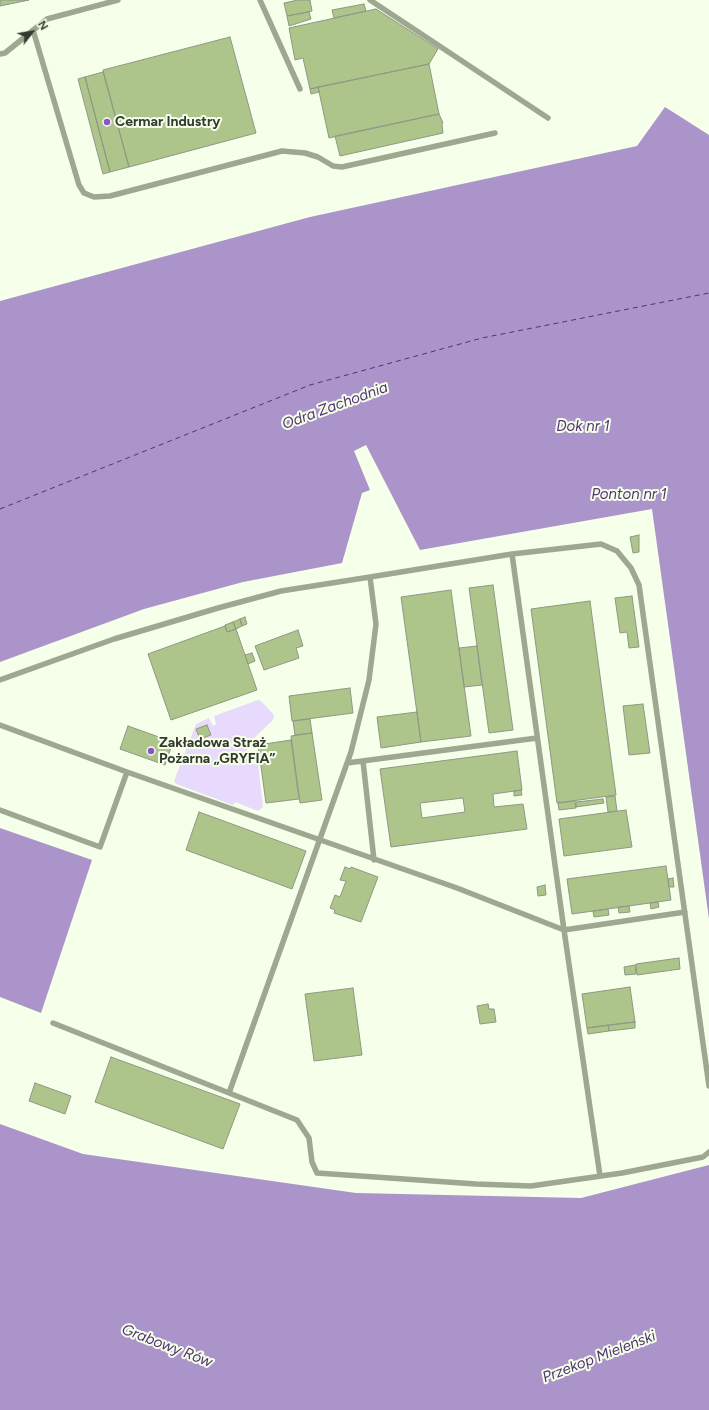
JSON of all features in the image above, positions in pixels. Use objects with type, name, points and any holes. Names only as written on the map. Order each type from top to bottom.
[{"type":"lane","points":[[0,54],[5,53],[47,19],[118,0]]},
{"type":"lane","points":[[370,0],[548,118]]},
{"type":"lane","points":[[262,1],[300,89]]},
{"type":"lane","points":[[33,30],[79,185],[84,193],[91,197],[110,196],[282,151],[306,153],[318,157],[333,166],[342,167],[495,133]]},
{"type":"lane","points":[[0,680],[114,639],[281,591],[512,554],[600,544],[617,551],[631,568],[640,585],[709,1086]]},
{"type":"lane","points":[[512,554],[600,1176]]},
{"type":"lane","points":[[229,1094],[347,763],[369,680],[376,624],[370,577]]},
{"type":"lane","points":[[0,725],[319,841],[457,888],[564,930],[685,912]]},
{"type":"lane","points":[[347,763],[537,738]]},
{"type":"lane","points":[[363,761],[374,860]]},
{"type":"lane","points":[[0,810],[100,847],[127,772]]},
{"type":"lane","points":[[53,1023],[297,1120],[309,1138],[312,1162],[316,1173],[476,1184],[530,1186],[600,1176],[703,1156],[709,1152]]},
{"type":"shaded area","points":[[258,700],[261,701],[274,715],[273,720],[249,743],[247,748],[249,761],[252,764],[258,763],[263,807],[258,811],[235,802],[233,805],[176,784],[174,781],[196,724],[209,718],[213,726],[216,724],[214,716]]},
{"type":"water","points":[[665,107],[709,135],[709,919],[652,509],[420,550],[366,445],[354,451],[370,490],[362,493],[342,563],[243,582],[144,609],[0,662],[0,301],[310,217],[637,146]]},
{"type":"water","points":[[0,828],[92,860],[41,1013],[0,997]]},
{"type":"water","points":[[0,1124],[83,1154],[356,1193],[581,1198],[709,1165],[709,1410],[0,1410]]},
{"type":"building","points":[[0,0],[29,0],[0,6]]},
{"type":"building","points":[[298,0],[310,0],[312,11],[287,16],[284,3]]},
{"type":"building","points":[[364,4],[366,11],[334,18],[332,10]]},
{"type":"building","points":[[376,9],[438,49],[429,64],[310,89],[303,58],[295,60],[289,28]]},
{"type":"building","points":[[309,12],[311,19],[289,26],[287,16]]},
{"type":"building","points":[[230,37],[256,133],[129,167],[103,70]]},
{"type":"building","points":[[429,64],[439,114],[329,138],[318,87]]},
{"type":"building","name":"Cermar Industry","points":[[103,72],[129,167],[110,172],[85,77]]},
{"type":"building","points":[[85,77],[110,172],[103,174],[78,79]]},
{"type":"building","points":[[318,87],[319,92],[311,94],[310,89]]},
{"type":"building","points":[[439,114],[443,123],[443,133],[340,156],[335,136]]},
{"type":"building","points":[[639,535],[639,552],[633,553],[630,537]]},
{"type":"building","points":[[493,585],[513,730],[489,733],[469,588]]},
{"type":"building","points":[[451,590],[471,736],[421,742],[401,597]]},
{"type":"building","points":[[632,596],[639,647],[629,648],[627,632],[620,633],[615,598]]},
{"type":"building","points":[[590,601],[616,795],[557,803],[531,609]]},
{"type":"building","points":[[245,617],[247,624],[242,626],[240,619]]},
{"type":"building","points":[[240,619],[242,626],[236,629],[233,622]]},
{"type":"building","points":[[233,622],[236,629],[227,632],[225,625]]},
{"type":"building","points":[[225,626],[227,632],[236,629],[257,690],[171,720],[148,654]]},
{"type":"building","points":[[298,630],[303,646],[296,648],[299,658],[264,670],[255,646]]},
{"type":"building","points":[[477,646],[482,685],[464,687],[459,648]]},
{"type":"building","points":[[252,653],[255,661],[248,664],[245,655]]},
{"type":"building","points":[[350,688],[353,713],[292,721],[289,696]]},
{"type":"building","points":[[643,704],[650,753],[629,755],[623,706]]},
{"type":"building","points":[[417,712],[421,742],[381,748],[377,717]]},
{"type":"building","points":[[310,719],[312,733],[295,735],[293,721]]},
{"type":"building","points":[[207,725],[211,735],[200,739],[196,729]]},
{"type":"building","points":[[128,726],[173,742],[165,765],[120,749]]},
{"type":"building","points":[[312,733],[322,800],[300,803],[291,736]]},
{"type":"building","points":[[291,740],[299,799],[266,803],[258,745]]},
{"type":"building","points":[[517,751],[522,790],[493,794],[494,807],[523,804],[527,829],[391,847],[380,769]],"holes":[[[463,798],[465,812],[422,818],[420,803]]]},
{"type":"building","points":[[521,790],[522,795],[514,796],[514,791]]},
{"type":"building","points":[[615,796],[617,811],[608,812],[606,797]]},
{"type":"building","points":[[603,799],[604,803],[576,807],[576,802]]},
{"type":"building","points":[[575,801],[576,808],[559,810],[558,803]]},
{"type":"building","points":[[626,810],[632,847],[564,856],[559,819]]},
{"type":"building","points":[[199,812],[306,851],[292,889],[186,850]]},
{"type":"building","points":[[666,866],[671,900],[572,914],[567,879]]},
{"type":"building","points":[[345,867],[350,869],[351,867],[378,877],[361,922],[334,913],[335,910],[330,908],[335,895],[340,897],[346,881],[340,880]]},
{"type":"building","points":[[673,878],[674,887],[669,887],[668,879]]},
{"type":"building","points":[[545,885],[546,895],[538,896],[537,887]]},
{"type":"building","points":[[658,902],[659,907],[651,909],[650,903]]},
{"type":"building","points":[[629,906],[630,912],[619,913],[618,907]]},
{"type":"building","points":[[608,909],[609,915],[594,917],[593,911]]},
{"type":"building","points":[[679,958],[680,969],[637,975],[636,964]]},
{"type":"building","points":[[635,965],[636,974],[625,975],[624,967]]},
{"type":"building","points":[[630,987],[635,1022],[587,1028],[582,994]]},
{"type":"building","points":[[353,988],[362,1055],[314,1061],[305,994]]},
{"type":"building","points":[[488,1004],[489,1009],[494,1009],[496,1022],[480,1024],[477,1006]]},
{"type":"building","points":[[635,1022],[635,1028],[609,1031],[608,1025]]},
{"type":"building","points":[[608,1025],[609,1031],[588,1034],[587,1028]]},
{"type":"building","points":[[111,1057],[240,1104],[223,1149],[95,1102]]},
{"type":"building","points":[[35,1083],[71,1096],[65,1114],[29,1101]]},
{"type":"ferry route","points":[[0,509],[310,385],[482,338],[709,293]]},
{"type":"place","name":"Cermar Industry","points":[[107,122]]},
{"type":"place","name":"Zakładowa Straż Pożarna „GRYFIA”","points":[[151,751]]},
{"type":"water label","name":"Odra Zachodnia","points":[[335,406]]},
{"type":"water label","name":"Dok nr 1","points":[[583,427]]},
{"type":"water label","name":"Ponton nr 1","points":[[629,495]]},
{"type":"water label","name":"Grabowy Rów","points":[[167,1346]]},
{"type":"water label","name":"Przekop Mieleński","points":[[599,1357]]}]
